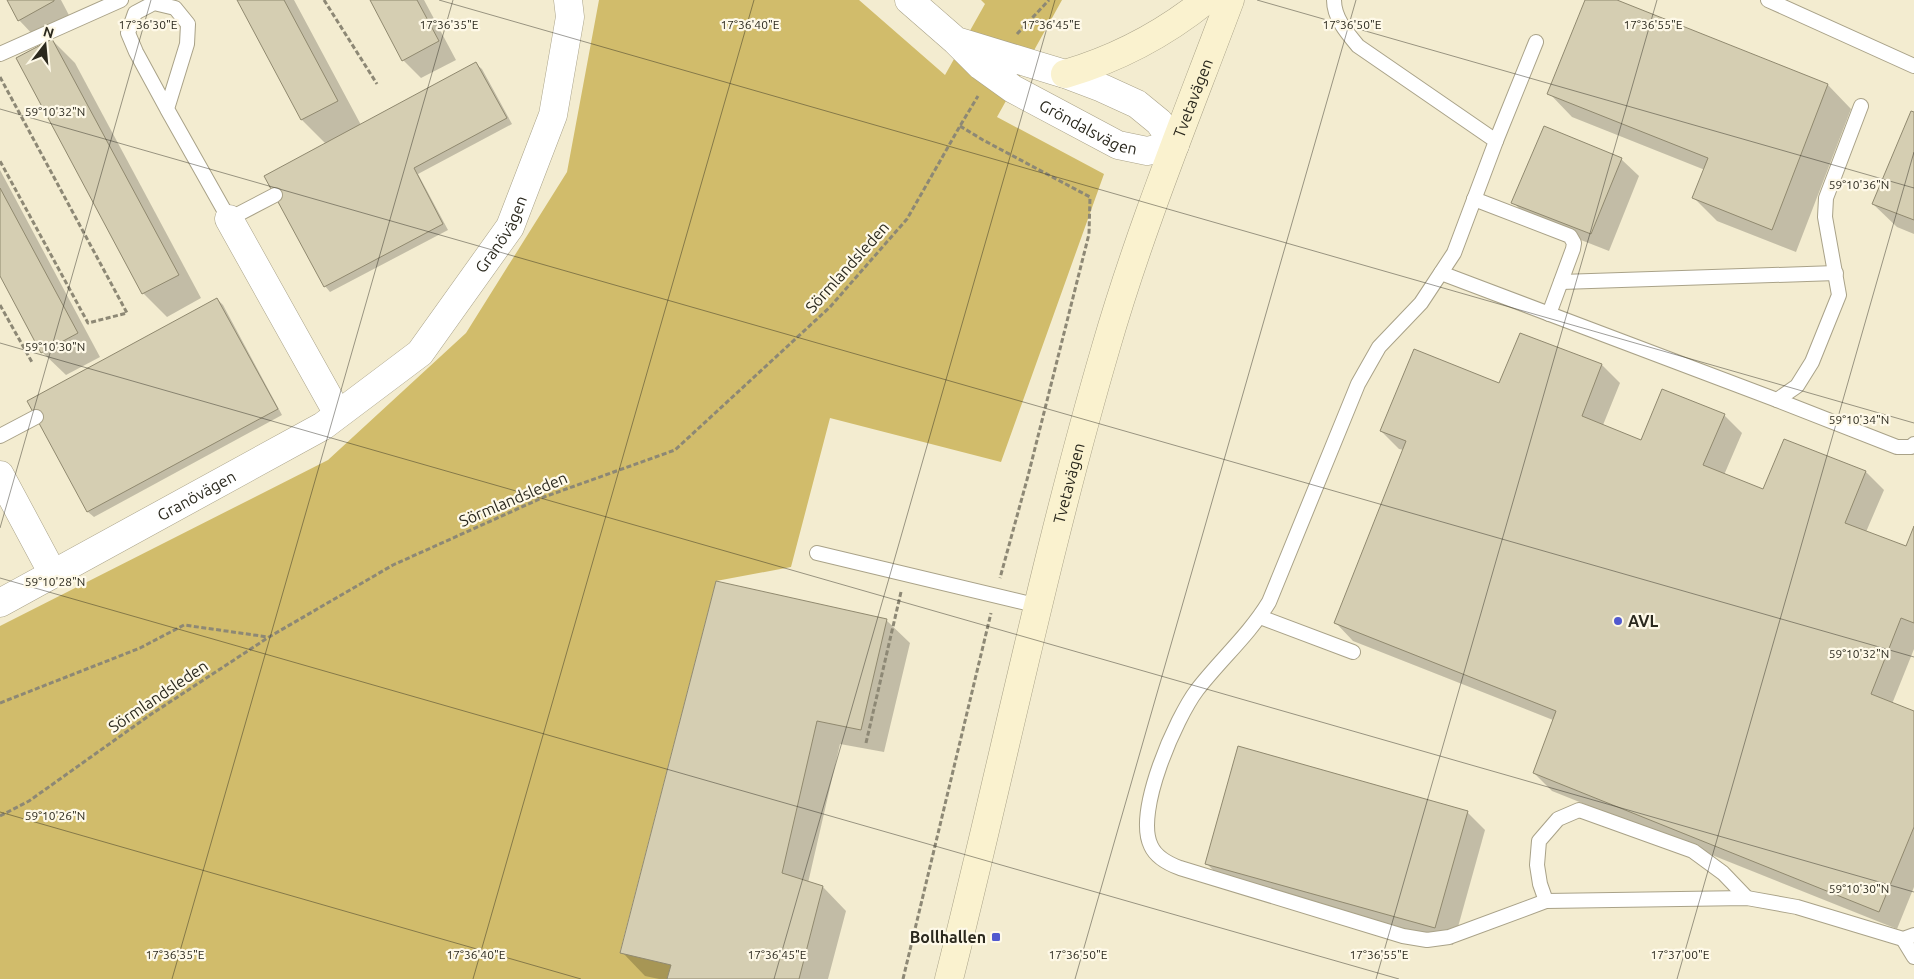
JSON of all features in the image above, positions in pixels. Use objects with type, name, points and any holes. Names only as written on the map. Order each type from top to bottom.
[{"type":"main road","points":[[1064,74],[1092,66],[1139,45],[1206,0]]},
{"type":"main road","name":"Tvetavägen","points":[[949,979],[1077,450],[1106,346],[1142,234],[1230,0]]},
{"type":"street","name":"Granövägen","points":[[0,603],[323,426],[420,353],[510,227],[553,115],[570,17],[568,0]]},
{"type":"street","name":"Gröndalsvägen","points":[[909,0],[956,41],[981,66],[1013,89],[1118,145],[1147,151],[1175,145],[1159,122],[1137,104],[1064,74],[956,41]]},
{"type":"street","points":[[229,219],[338,414]]},
{"type":"street","points":[[0,475],[53,574]]},
{"type":"lane","points":[[0,54],[122,0],[128,33],[136,52],[229,219],[275,195]]},
{"type":"lane","points":[[1334,0],[1334,7],[1343,28],[1358,46],[1496,141]]},
{"type":"lane","points":[[1768,0],[1914,66]]},
{"type":"lane","points":[[128,33],[135,14],[154,3],[176,8],[188,24],[187,44],[167,108]]},
{"type":"lane","points":[[1536,42],[1496,141],[1454,254],[1421,303],[1379,347],[1358,384],[1278,583],[1260,618],[1196,691],[1179,718],[1151,795],[1147,817],[1147,834],[1151,847],[1165,862],[1212,878],[1403,936],[1427,940],[1449,937],[1546,900],[1747,898],[1797,907],[1909,937],[1914,957]]},
{"type":"lane","points":[[1778,400],[1797,386],[1812,362],[1839,295],[1826,217],[1826,198],[1861,106]]},
{"type":"lane","points":[[1474,199],[1570,236],[1574,243],[1573,249],[1549,314]]},
{"type":"lane","points":[[1440,273],[1778,400],[1897,447],[1912,447],[1914,444]]},
{"type":"lane","points":[[1561,282],[1836,273]]},
{"type":"lane","points":[[0,436],[36,417]]},
{"type":"lane","points":[[817,553],[1039,606]]},
{"type":"lane","points":[[1260,618],[1353,652]]},
{"type":"lane","points":[[1546,900],[1540,884],[1537,865],[1540,841],[1558,819],[1579,810],[1693,851],[1723,873],[1747,898]]},
{"type":"path","points":[[324,0],[377,84]]},
{"type":"path","points":[[1011,40],[1050,0]]},
{"type":"path","points":[[0,77],[127,313],[88,323],[0,161]]},
{"type":"path","name":"Sörmlandsleden","points":[[0,816],[29,801],[150,715],[269,637],[402,561],[544,497],[676,450],[830,307],[907,220],[981,91]]},
{"type":"path","points":[[903,979],[995,596],[1028,476],[1089,234],[1090,197],[960,126]]},
{"type":"path","points":[[0,305],[33,364]]},
{"type":"path","points":[[866,743],[905,574]]},
{"type":"path","points":[[0,702],[140,648],[184,625],[269,637]]},
{"type":"shaded area","points":[[599,0],[859,0],[945,75],[985,4],[981,0],[1062,0],[997,117],[1104,174],[1001,462],[830,418],[791,567],[716,581],[620,952],[671,965],[667,979],[0,979],[0,626],[328,460],[466,333],[567,172]]},
{"type":"building","points":[[7,0],[54,0],[54,1],[18,21]]},
{"type":"building","points":[[237,0],[284,0],[338,101],[301,120]]},
{"type":"building","points":[[370,0],[417,0],[439,41],[402,61]]},
{"type":"building","points":[[1585,0],[1617,0],[1828,84],[1772,230],[1692,198],[1708,158],[1547,94]]},
{"type":"building","points":[[52,39],[179,275],[142,294],[16,58]]},
{"type":"building","points":[[476,62],[507,118],[414,168],[443,224],[324,287],[264,176]]},
{"type":"building","points":[[1911,111],[1914,112],[1914,220],[1872,204]]},
{"type":"building","points":[[1544,126],[1622,158],[1591,234],[1511,203]]},
{"type":"building","points":[[0,188],[78,333],[41,353],[0,276]]},
{"type":"building","points":[[217,298],[278,409],[87,512],[27,401]]},
{"type":"building","name":"AVL","points":[[1520,333],[1602,364],[1582,416],[1641,440],[1662,389],[1725,414],[1703,465],[1763,489],[1784,439],[1866,471],[1845,523],[1906,546],[1914,526],[1914,623],[1901,618],[1871,694],[1914,711],[1914,827],[1879,912],[1533,773],[1556,711],[1334,623],[1406,441],[1380,431],[1414,349],[1499,383]]},
{"type":"building","points":[[716,581],[887,619],[861,730],[817,721],[782,873],[823,886],[799,979],[667,979],[671,965],[620,953]]},
{"type":"building","points":[[1238,746],[1468,811],[1435,928],[1205,864]]},
{"type":"place","name":"AVL","points":[[1618,621]]},
{"type":"place","name":"Bollhallen","points":[[996,937]]}]
